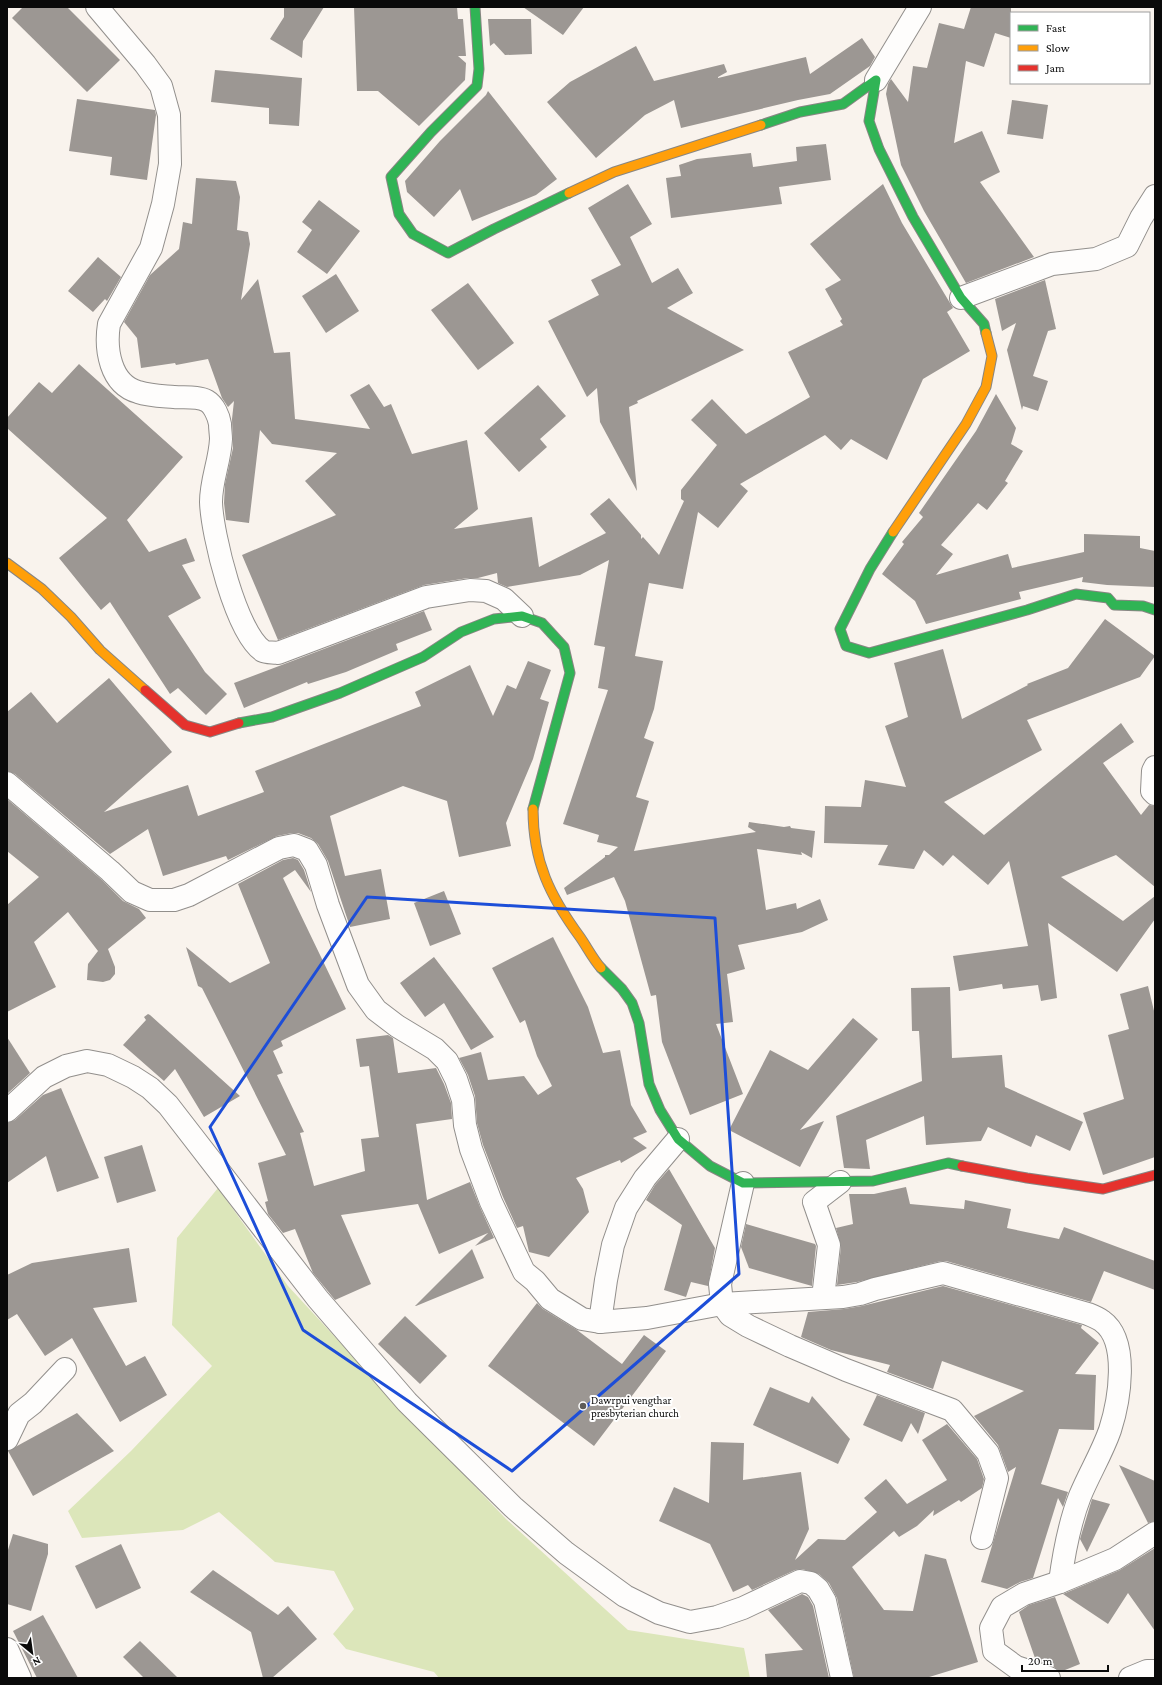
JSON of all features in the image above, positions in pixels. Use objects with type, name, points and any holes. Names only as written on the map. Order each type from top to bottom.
[{"type":"street","points":[[97,7],[145,64],[160,86],[169,115],[170,164],[163,204],[151,248],[109,324],[107,337],[108,352],[112,368],[124,386],[144,394],[198,398],[208,402],[215,411],[219,420],[221,439],[212,484],[211,502],[222,560],[232,595],[248,634],[257,646],[265,652],[278,653],[426,597],[470,590],[486,591],[504,598],[522,616]]},
{"type":"street","points":[[475,7],[479,69],[477,86],[431,132],[391,177],[399,214],[413,234],[448,253],[494,229],[614,172],[800,112],[843,104],[876,80]]},
{"type":"street","points":[[920,7],[876,80],[869,121],[879,149],[913,218],[961,298],[984,324],[992,356],[986,387],[966,424],[903,515],[870,569],[840,629],[846,646],[869,652],[1027,610],[1076,594],[1108,598],[1114,605],[1142,606],[1155,610]]},
{"type":"street","points":[[961,298],[1052,264],[1096,259],[1127,246],[1141,218],[1155,196]]},
{"type":"street","points":[[7,563],[42,589],[71,617],[100,650],[185,725],[210,732],[234,724],[272,718],[340,693],[423,657],[461,632],[494,619],[522,616],[542,623],[564,647],[570,673],[534,808],[533,830],[539,862],[559,908],[599,965],[622,988],[632,1003],[639,1023],[649,1084],[660,1110],[678,1139],[710,1166],[743,1183],[873,1181],[948,1163],[1027,1178],[1103,1189],[1155,1175]]},
{"type":"street","points":[[1155,767],[1153,771],[1152,791],[1155,794]]},
{"type":"street","points":[[7,783],[110,870],[132,892],[150,900],[174,900],[189,895],[279,848],[294,845],[307,850],[316,865],[328,905],[358,985],[376,1010],[397,1026],[435,1049],[447,1061],[456,1079],[463,1100],[465,1125],[491,1202],[524,1272],[535,1281],[550,1299],[582,1319],[600,1322],[647,1318],[722,1304],[823,1298],[860,1294],[875,1288],[943,1274],[1088,1314],[1103,1321],[1112,1333],[1118,1347],[1120,1363],[1119,1391],[1110,1430],[1080,1496],[1071,1521],[1060,1582]]},
{"type":"street","points":[[7,1111],[44,1078],[66,1066],[87,1061],[108,1065],[133,1076],[150,1088],[168,1105],[318,1299],[407,1402],[513,1507],[566,1553],[625,1596],[659,1612],[690,1622],[723,1615],[743,1608],[800,1581],[811,1584],[818,1589],[825,1601],[842,1678]]},
{"type":"street","points":[[600,1322],[606,1280],[614,1245],[626,1208],[645,1178],[678,1139]]},
{"type":"street","points":[[823,1298],[829,1245],[814,1202],[840,1182]]},
{"type":"street","points":[[743,1183],[720,1284],[722,1304],[730,1315],[748,1326],[790,1346],[846,1370],[952,1410],[988,1453],[997,1478],[982,1538]]},
{"type":"street","points":[[7,1439],[19,1414],[33,1403],[65,1369]]},
{"type":"street","points":[[1048,1678],[1016,1667],[994,1651],[991,1628],[1002,1607],[1024,1594],[1060,1582],[1114,1559],[1155,1533]]},
{"type":"street","points":[[7,1649],[20,1678]]},
{"type":"street","points":[[1130,1678],[1147,1671],[1155,1672]]},
{"type":"highlighted area","points":[[367,897],[715,918],[739,1274],[512,1471],[303,1330],[210,1127]]},
{"type":"green space","points":[[218,1188],[288,1286],[506,1519],[628,1630],[744,1648],[750,1678],[439,1678],[434,1672],[346,1649],[333,1634],[354,1609],[334,1571],[275,1562],[219,1512],[183,1530],[82,1538],[68,1511],[131,1451],[212,1366],[172,1325],[177,1238]]},
{"type":"building","points":[[23,7],[67,7],[120,60],[87,92],[12,18]]},
{"type":"building","points":[[284,7],[324,7],[303,41],[302,58],[270,39],[284,17]]},
{"type":"building","points":[[354,7],[457,7],[458,19],[463,19],[466,56],[458,56],[466,63],[465,80],[419,126],[378,91],[357,91]]},
{"type":"building","points":[[523,7],[584,7],[563,35]]},
{"type":"building","points":[[971,7],[1011,7],[1010,38],[995,33],[984,67],[966,61],[954,143],[982,131],[1000,172],[980,182],[1034,257],[966,283],[924,211],[901,165],[886,94],[888,84],[891,79],[908,102],[913,66],[927,68],[939,23],[964,29]]},
{"type":"building","points":[[488,19],[531,19],[532,54],[505,55],[494,43],[490,46]]},
{"type":"building","points":[[862,38],[875,57],[870,66],[830,94],[798,100],[681,128],[674,100],[645,115],[596,158],[547,102],[570,82],[636,46],[654,81],[724,64],[727,72],[718,78],[806,57],[810,74]]},
{"type":"building","points":[[215,70],[302,78],[299,126],[269,124],[269,108],[211,102]]},
{"type":"building","points":[[488,91],[557,179],[536,195],[472,221],[460,189],[434,217],[407,192],[405,181],[440,141],[486,95]]},
{"type":"building","points":[[77,99],[155,110],[156,115],[147,180],[110,175],[112,157],[69,151]]},
{"type":"building","points":[[1012,100],[1048,105],[1043,139],[1007,134]]},
{"type":"building","points":[[826,144],[831,180],[779,187],[782,204],[671,218],[666,178],[681,176],[679,165],[697,159],[751,153],[753,167],[797,161],[796,147]]},
{"type":"building","points":[[196,178],[236,181],[240,197],[237,230],[248,232],[250,244],[241,300],[258,279],[274,353],[290,352],[295,419],[370,429],[350,395],[369,384],[384,407],[391,404],[412,454],[467,440],[478,509],[454,529],[532,517],[539,567],[606,533],[590,514],[609,498],[641,535],[641,539],[643,537],[659,555],[684,501],[681,499],[681,490],[717,445],[691,420],[712,399],[746,434],[810,397],[788,352],[843,325],[840,321],[842,319],[825,289],[841,280],[810,244],[883,184],[902,223],[953,308],[947,312],[970,351],[923,379],[887,460],[851,439],[841,450],[825,435],[740,484],[748,491],[718,528],[698,512],[683,589],[649,583],[635,656],[663,661],[654,709],[644,738],[654,742],[636,797],[649,801],[634,851],[756,832],[748,827],[749,822],[784,827],[790,826],[791,828],[815,831],[812,858],[801,852],[802,855],[757,849],[766,910],[796,903],[797,909],[820,899],[828,920],[802,932],[738,945],[745,969],[727,974],[733,1022],[716,1024],[743,1094],[690,1115],[662,1042],[656,995],[651,996],[625,901],[614,877],[567,895],[564,888],[605,857],[605,855],[609,855],[618,847],[597,842],[599,835],[563,824],[608,690],[598,688],[605,647],[594,645],[609,560],[580,575],[507,587],[498,583],[497,573],[478,578],[468,578],[424,585],[278,640],[242,555],[336,515],[305,481],[337,453],[272,444],[260,430],[249,523],[226,520],[224,503],[225,484],[233,448],[232,419],[234,401],[228,407],[222,398],[208,359],[176,365],[175,363],[141,368],[137,338],[124,322],[150,275],[179,249],[183,222],[192,224]]},
{"type":"building","points":[[628,184],[652,224],[630,237],[652,283],[678,268],[693,293],[667,308],[744,350],[637,401],[638,403],[629,407],[637,491],[600,422],[597,388],[587,397],[548,321],[599,295],[591,280],[621,265],[588,208]]},
{"type":"building","points":[[319,200],[360,231],[327,274],[297,252],[312,230],[302,222]]},
{"type":"building","points":[[98,257],[121,277],[107,301],[105,299],[93,312],[68,291]]},
{"type":"building","points":[[336,274],[359,311],[326,333],[302,296]]},
{"type":"building","points":[[1045,280],[1056,329],[1048,331],[1033,376],[1048,381],[1038,411],[1023,406],[1022,410],[1007,350],[1016,323],[1002,331],[995,299]]},
{"type":"building","points":[[468,283],[514,343],[478,370],[431,310]]},
{"type":"building","points":[[79,364],[183,457],[127,520],[149,552],[186,538],[195,561],[182,565],[201,598],[168,616],[205,672],[227,694],[206,715],[178,688],[170,694],[110,602],[101,610],[59,558],[107,518],[7,428],[7,418],[39,382],[52,393]]},
{"type":"building","points":[[538,385],[566,416],[540,439],[547,447],[519,472],[484,433]]},
{"type":"building","points":[[996,394],[1016,428],[1011,444],[1023,451],[1005,481],[1008,483],[987,510],[978,503],[941,545],[953,554],[936,575],[1008,554],[1012,568],[1084,552],[1084,534],[1140,536],[1140,548],[1155,551],[1155,587],[1107,585],[1082,582],[1083,577],[1019,592],[1021,599],[926,624],[915,601],[882,574],[904,544],[902,542],[923,517],[919,513],[976,431]]},
{"type":"building","points":[[424,611],[432,630],[396,644],[398,650],[346,672],[308,684],[307,682],[244,708],[234,683]]},
{"type":"building","points":[[1105,619],[1155,656],[1140,677],[1027,720],[1042,750],[944,802],[984,835],[1121,723],[1134,742],[1103,763],[1141,815],[1149,805],[1155,806],[1155,887],[1116,855],[1061,877],[1123,921],[1155,896],[1155,919],[1117,972],[1048,923],[1057,998],[1041,1001],[1038,985],[1003,989],[1002,984],[959,991],[953,956],[1028,946],[1009,861],[988,885],[953,855],[943,866],[924,850],[914,869],[878,865],[888,845],[824,843],[825,806],[861,807],[865,780],[906,787],[885,726],[908,717],[894,663],[943,649],[962,719],[1028,685],[1027,684],[1068,668]]},
{"type":"building","points":[[528,661],[551,670],[540,699],[549,702],[533,759],[506,823],[511,846],[459,857],[447,801],[403,786],[330,816],[345,876],[381,869],[390,919],[350,927],[328,861],[318,844],[311,838],[298,833],[277,836],[228,860],[226,856],[163,876],[148,829],[110,854],[15,774],[7,771],[7,712],[31,692],[57,723],[109,678],[172,752],[104,812],[188,785],[198,816],[264,792],[255,771],[421,706],[415,692],[470,665],[493,716],[507,685],[516,689]]},
{"type":"building","points":[[7,799],[102,880],[123,901],[139,909],[146,918],[108,949],[115,967],[115,974],[110,980],[103,982],[87,980],[88,964],[98,951],[68,912],[34,942],[56,987],[7,1012],[7,905],[39,877],[7,851]]},
{"type":"building","points":[[293,858],[298,860],[304,870],[311,892],[295,870],[283,878],[346,1009],[281,1041],[283,1046],[273,1051],[283,1073],[277,1075],[304,1132],[300,1133],[314,1186],[365,1171],[361,1139],[379,1137],[369,1066],[360,1067],[356,1039],[388,1035],[393,1038],[398,1073],[436,1068],[451,1103],[452,1119],[416,1124],[427,1200],[470,1182],[494,1238],[475,1246],[488,1233],[439,1254],[418,1204],[341,1215],[371,1284],[335,1300],[313,1273],[295,1229],[283,1233],[268,1214],[265,1202],[268,1201],[258,1163],[286,1155],[202,988],[198,986],[186,947],[230,983],[270,963],[238,884],[283,860]]},
{"type":"building","points":[[444,891],[461,934],[430,946],[414,903]]},
{"type":"building","points":[[553,937],[588,1007],[603,1053],[620,1050],[631,1105],[647,1132],[633,1138],[647,1148],[621,1163],[620,1160],[576,1178],[583,1189],[589,1212],[549,1257],[529,1252],[523,1226],[517,1228],[503,1197],[483,1145],[477,1123],[475,1096],[468,1075],[459,1058],[481,1052],[488,1080],[524,1076],[538,1095],[552,1086],[537,1056],[525,1020],[520,1023],[492,968]]},
{"type":"building","points":[[434,957],[494,1037],[471,1050],[444,1003],[425,1017],[400,983]]},
{"type":"building","points":[[1148,986],[1155,1015],[1155,1157],[1103,1175],[1083,1113],[1124,1099],[1108,1035],[1129,1029],[1120,994]]},
{"type":"building","points":[[950,987],[952,1058],[1002,1055],[1005,1087],[1083,1122],[1070,1151],[1036,1135],[1031,1147],[988,1127],[981,1141],[926,1145],[924,1116],[866,1140],[870,1169],[844,1168],[836,1116],[922,1081],[919,1031],[912,1031],[911,988]]},
{"type":"building","points":[[148,1014],[240,1096],[204,1117],[175,1069],[164,1081],[123,1045],[146,1020],[144,1017]]},
{"type":"building","points":[[853,1018],[878,1039],[800,1130],[824,1121],[800,1167],[729,1130],[770,1050],[808,1070]]},
{"type":"building","points":[[7,1037],[30,1073],[7,1094]]},
{"type":"building","points":[[61,1088],[99,1178],[57,1192],[46,1156],[7,1183],[7,1123],[15,1120],[43,1095]]},
{"type":"building","points":[[142,1145],[156,1191],[117,1203],[104,1157]]},
{"type":"building","points":[[669,1169],[715,1248],[708,1286],[691,1282],[686,1297],[664,1290],[682,1225],[646,1200],[655,1185]]},
{"type":"building","points":[[906,1187],[910,1204],[964,1209],[965,1200],[1011,1209],[1007,1228],[1059,1239],[1064,1227],[1155,1261],[1155,1290],[1104,1271],[1091,1302],[946,1261],[857,1282],[837,1285],[841,1246],[836,1228],[853,1224],[849,1194],[874,1194]]},
{"type":"building","points":[[746,1224],[815,1244],[812,1286],[749,1268],[741,1247]]},
{"type":"building","points":[[129,1248],[137,1302],[93,1308],[126,1366],[145,1356],[167,1395],[120,1422],[72,1338],[45,1356],[17,1314],[7,1320],[7,1275],[32,1263]]},
{"type":"building","points":[[472,1249],[484,1278],[415,1306]]},
{"type":"building","points":[[943,1286],[1082,1325],[1081,1328],[1099,1343],[1075,1374],[1096,1375],[1094,1430],[1059,1429],[1041,1484],[1068,1492],[1063,1507],[1058,1498],[1033,1578],[1020,1582],[1007,1589],[981,1582],[1016,1467],[1008,1472],[998,1445],[974,1416],[1024,1391],[942,1361],[933,1389],[887,1372],[890,1365],[831,1350],[801,1337],[808,1312],[862,1306]]},
{"type":"building","name":"Dawrpui vengthar presbyterian church","points":[[537,1303],[543,1309],[577,1330],[622,1364],[644,1335],[666,1351],[594,1446],[488,1366]]},
{"type":"building","points":[[405,1316],[447,1356],[420,1384],[378,1344]]},
{"type":"building","points":[[770,1387],[809,1403],[812,1396],[850,1439],[838,1464],[753,1425]]},
{"type":"building","points":[[877,1395],[925,1413],[918,1434],[911,1423],[902,1442],[863,1425]]},
{"type":"building","points":[[77,1413],[114,1451],[33,1496],[8,1451]]},
{"type":"building","points":[[947,1424],[977,1459],[984,1479],[982,1488],[961,1502],[959,1500],[933,1516],[934,1510],[917,1526],[899,1537],[894,1531],[852,1567],[884,1610],[913,1611],[925,1554],[946,1559],[978,1662],[926,1678],[854,1678],[837,1598],[829,1583],[819,1574],[802,1569],[795,1570],[752,1590],[748,1585],[733,1592],[710,1544],[659,1521],[674,1487],[709,1503],[711,1442],[744,1443],[743,1480],[801,1472],[809,1529],[795,1560],[818,1539],[845,1540],[877,1512],[864,1498],[886,1479],[907,1504],[947,1480],[922,1440]]},
{"type":"building","points":[[1119,1465],[1155,1481],[1155,1521],[1148,1523]]},
{"type":"building","points":[[1092,1499],[1110,1504],[1087,1552],[1080,1539]]},
{"type":"building","points":[[13,1534],[48,1544],[48,1554],[31,1611],[7,1604],[7,1553]]},
{"type":"building","points":[[121,1544],[141,1588],[96,1609],[75,1566]]},
{"type":"building","points":[[1155,1548],[1155,1631],[1128,1593],[1108,1624],[1063,1594],[1120,1570]]},
{"type":"building","points":[[213,1570],[278,1615],[288,1606],[317,1639],[272,1678],[263,1678],[251,1632],[190,1592]]},
{"type":"building","points":[[802,1594],[808,1597],[813,1606],[829,1678],[767,1678],[765,1654],[803,1650],[768,1610]]},
{"type":"building","points":[[1055,1597],[1080,1664],[1060,1672],[1053,1666],[1036,1661],[1019,1612],[1029,1605]]},
{"type":"building","points":[[43,1615],[78,1678],[37,1678],[13,1631]]},
{"type":"building","points":[[140,1641],[178,1678],[144,1678],[123,1657]]},
{"type":"traffic: fast","points":[[475,7],[479,69],[477,86],[431,132],[391,177],[399,214],[413,234],[448,253],[569,193]]},
{"type":"traffic: fast","points":[[761,125],[800,112],[843,104],[876,80],[869,121],[879,149],[913,217],[961,298],[984,324],[986,333]]},
{"type":"traffic: fast","points":[[893,532],[870,569],[840,629],[846,646],[869,653],[1027,610],[1076,594],[1108,598],[1114,605],[1143,606],[1155,610]]},
{"type":"traffic: fast","points":[[239,723],[272,717],[340,693],[423,657],[461,632],[494,619],[522,616],[542,623],[564,647],[570,673],[533,809]]},
{"type":"traffic: fast","points":[[601,968],[622,989],[632,1003],[639,1023],[649,1084],[660,1110],[678,1139],[710,1166],[743,1183],[873,1181],[948,1163],[962,1166]]},
{"type":"traffic: slow","points":[[569,193],[614,172],[761,125]]},
{"type":"traffic: slow","points":[[893,532],[966,424],[986,387],[992,356],[986,333]]},
{"type":"traffic: slow","points":[[7,563],[42,589],[71,617],[100,650],[145,690]]},
{"type":"traffic: slow","points":[[533,809],[536,846],[545,878],[569,922],[601,968]]},
{"type":"traffic: jam","points":[[145,690],[185,725],[210,732],[239,723]]},
{"type":"traffic: jam","points":[[962,1166],[1027,1178],[1103,1189],[1155,1175]]},
{"type":"place","name":"Dawrpui vengthar presbyterian church","points":[[583,1406]]}]
